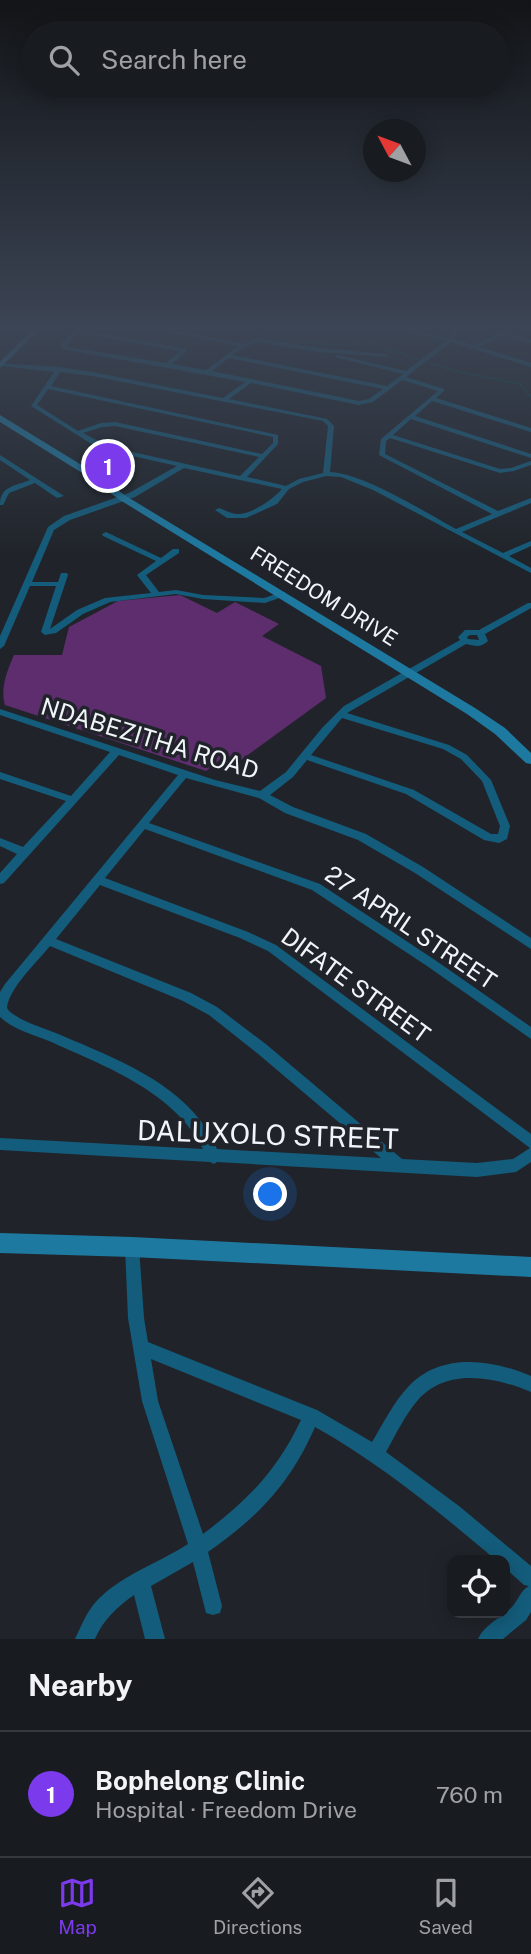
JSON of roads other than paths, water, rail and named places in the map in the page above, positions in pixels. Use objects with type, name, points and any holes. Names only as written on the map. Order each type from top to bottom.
[{"type":"street","points":[[36,402],[34,406],[108,449],[287,488]]},
{"type":"street","points":[[123,402],[269,432],[278,439],[242,478]]},
{"type":"street","points":[[235,402],[330,423],[326,474]]},
{"type":"street","points":[[427,402],[382,441],[383,456],[498,514]]},
{"type":"street","points":[[442,402],[531,430]]},
{"type":"street","points":[[410,416],[531,456]]},
{"type":"street","name":"FREEDOM DRIVE","points":[[0,418],[413,671],[529,752]]},
{"type":"street","points":[[78,433],[101,425],[115,424],[264,456]]},
{"type":"street","points":[[388,435],[500,471],[531,463]]},
{"type":"street","points":[[0,457],[60,496]]},
{"type":"street","points":[[0,646],[54,526],[128,497],[183,465]]},
{"type":"street","points":[[219,510],[230,516],[243,516],[274,502],[287,488],[301,480],[326,474],[359,481],[531,571]]},
{"type":"street","points":[[0,503],[2,493],[36,480]]},
{"type":"street","name":"FREEDOM DRIVE","points":[[128,497],[282,594],[413,671]]},
{"type":"street","points":[[457,531],[531,500]]},
{"type":"street","points":[[106,534],[161,561]]},
{"type":"street","points":[[503,556],[531,543]]},
{"type":"street","points":[[157,595],[141,576],[176,551]]},
{"type":"street","points":[[27,584],[62,580],[45,632],[55,630],[80,612],[105,601],[176,592],[265,601],[282,594]]},
{"type":"street","name":"NDABEZITHA ROAD","points":[[0,712],[184,774],[262,795],[286,780],[340,714],[465,641],[462,637],[465,633],[480,634],[531,605]]},
{"type":"street","points":[[0,619],[12,619]]},
{"type":"street","points":[[307,757],[410,792],[491,838],[503,836],[505,826],[486,780],[464,757],[446,747],[340,714]]},
{"type":"street","points":[[0,880],[117,751]]},
{"type":"street","points":[[184,774],[5,994],[1,1004],[4,1014],[15,1022],[118,1066],[150,1085],[198,1128],[214,1157]]},
{"type":"street","points":[[0,775],[73,800]]},
{"type":"street","points":[[262,795],[289,810],[381,847],[531,944]]},
{"type":"street","name":"27 APRIL STREET","points":[[143,825],[316,887],[431,963],[531,1034]]},
{"type":"street","points":[[0,842],[26,853]]},
{"type":"street","name":"DIFATE STREET","points":[[98,880],[272,948],[531,1142]]},
{"type":"street","points":[[49,941],[187,997],[214,1012],[397,1163]]},
{"type":"street","name":"DALUXOLO STREET","points":[[0,1144],[214,1157],[496,1168],[516,1165],[531,1154]]},
{"type":"street","points":[[0,1244],[132,1247],[531,1267]]},
{"type":"street","points":[[132,1247],[134,1295],[141,1347],[157,1428],[198,1547],[213,1606]]},
{"type":"street","points":[[141,1347],[311,1416],[375,1454],[531,1578]]},
{"type":"street","points":[[375,1454],[415,1391],[434,1375],[447,1370],[486,1371],[531,1384]]},
{"type":"street","points":[[85,1639],[90,1626],[104,1607],[140,1581],[181,1560],[250,1507],[267,1490],[293,1455],[311,1416]]},
{"type":"street","points":[[140,1581],[155,1639]]},
{"type":"street","points":[[488,1639],[519,1613],[531,1595]]},
{"type":"place","name":"Bophelong Clinic","points":[[108,466]]}]
